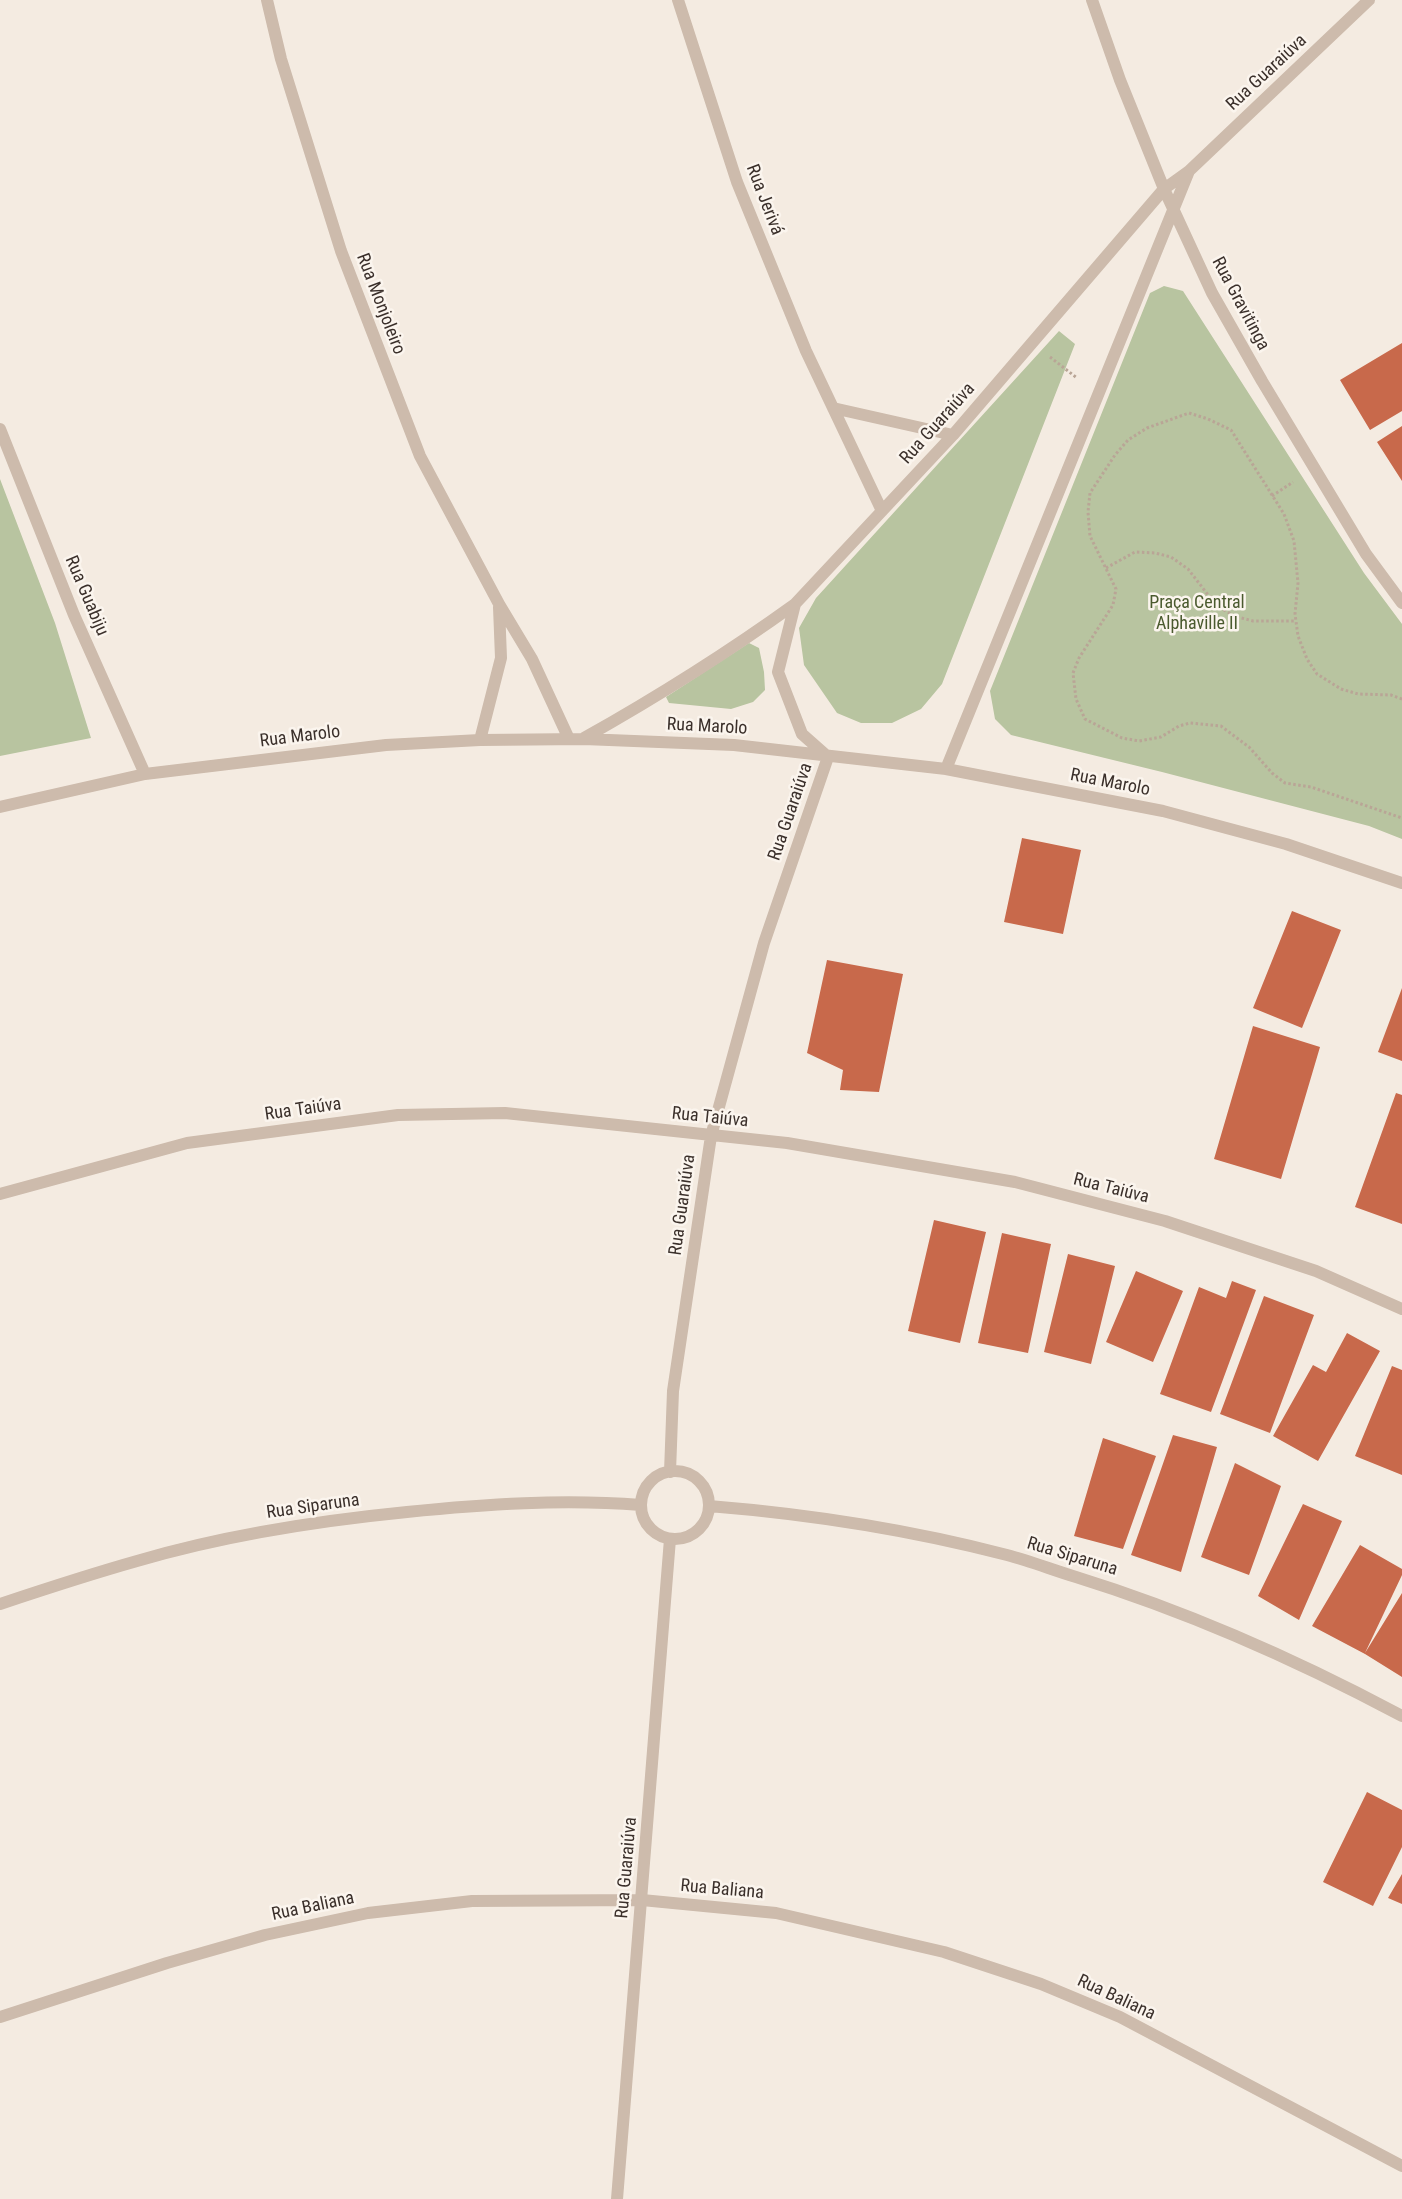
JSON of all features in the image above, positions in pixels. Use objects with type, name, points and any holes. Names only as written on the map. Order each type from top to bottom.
[{"type":"street","name":"Rua Monjoleiro","points":[[267,0],[281,59],[341,251],[420,456],[499,604],[532,658],[569,739]]},
{"type":"street","name":"Rua Jerivá","points":[[678,0],[737,182],[806,351],[882,511]]},
{"type":"street","name":"Rua Gravitinga","points":[[1092,0],[1120,80],[1164,189],[1212,293],[1262,381],[1366,554],[1402,603]]},
{"type":"street","name":"Rua Guaraiúva","points":[[670,1472],[673,1391],[711,1136],[764,943],[828,757],[802,734],[778,672],[795,604],[953,435],[1164,189],[1189,171],[1369,0]]},
{"type":"street","name":"Rua Guaraiúva","points":[[946,769],[1189,171]]},
{"type":"street","points":[[833,408],[953,435]]},
{"type":"street","name":"Rua Guabiju","points":[[0,429],[74,616],[145,774]]},
{"type":"street","name":"Rua Monjoleiro","points":[[480,740],[501,658],[499,604]]},
{"type":"street","points":[[584,739],[646,703],[741,643],[795,604]]},
{"type":"street","name":"Rua Marolo","points":[[0,806],[145,774],[386,744],[480,740],[584,739],[734,745],[946,769],[1164,811],[1286,844],[1402,883]]},
{"type":"street","name":"Rua Taiúva","points":[[0,1194],[187,1143],[398,1115],[505,1113],[787,1143],[1015,1182],[1166,1221],[1316,1271],[1402,1309]]},
{"type":"street","points":[[670,1472],[681,1472],[692,1476],[701,1484],[707,1494],[709,1506],[704,1522],[693,1534],[682,1538],[670,1539],[653,1531],[646,1523],[641,1505],[647,1486],[661,1474],[670,1472]]},
{"type":"street","name":"Rua Siparuna","points":[[0,1604],[138,1560],[258,1532],[363,1517],[476,1505],[589,1501],[641,1505]]},
{"type":"street","name":"Rua Siparuna","points":[[709,1506],[749,1509],[878,1528],[1007,1555],[1135,1595],[1260,1645],[1356,1691],[1402,1716]]},
{"type":"street","name":"Rua Guaraiúva","points":[[617,2199],[670,1539]]},
{"type":"street","name":"Rua Baliana","points":[[0,2017],[166,1963],[265,1935],[368,1913],[472,1901],[642,1900],[776,1912],[944,1952],[1041,1984],[1120,2017],[1402,2166]]},
{"type":"path","points":[[1032,344],[1099,394]]},
{"type":"path","points":[[1402,699],[1391,695],[1358,694],[1341,689],[1317,674],[1307,659],[1298,636],[1296,621],[1298,583],[1294,541],[1284,514],[1231,430],[1189,413],[1147,428],[1128,440],[1115,455],[1090,493],[1088,512],[1090,536],[1116,589],[1113,605],[1083,651],[1073,673],[1076,699],[1086,719],[1122,738],[1139,741],[1161,737],[1179,726],[1190,723],[1221,726],[1249,747],[1272,773],[1285,783],[1311,787],[1402,818]]},
{"type":"path","points":[[1106,568],[1135,552],[1155,553],[1171,557],[1188,569],[1216,604],[1234,616],[1253,621],[1296,621]]},
{"type":"green space","name":"Praça Central Alphaville II","points":[[1164,286],[1183,291],[1364,573],[1402,624],[1402,839],[1369,826],[1011,735],[995,719],[990,691],[1150,293]]},
{"type":"green space","points":[[1059,331],[1075,344],[942,684],[921,709],[892,723],[861,723],[837,713],[804,665],[799,628],[816,598]]},
{"type":"green space","points":[[0,479],[55,623],[91,738],[0,756]]},
{"type":"green space","points":[[749,643],[759,648],[764,672],[765,690],[753,702],[731,709],[669,703],[666,697]]},
{"type":"building","points":[[1402,343],[1402,411],[1370,430],[1340,380]]},
{"type":"building","points":[[1402,426],[1402,481],[1377,442]]},
{"type":"building","points":[[1022,838],[1081,850],[1063,934],[1004,922]]},
{"type":"building","points":[[1292,911],[1341,930],[1302,1028],[1253,1008]]},
{"type":"building","points":[[827,960],[903,974],[879,1092],[840,1090],[843,1070],[807,1053]]},
{"type":"building","points":[[1402,988],[1402,1061],[1378,1052]]},
{"type":"building","points":[[1253,1026],[1320,1047],[1281,1179],[1214,1159]]},
{"type":"building","points":[[1396,1093],[1402,1095],[1402,1224],[1355,1207]]},
{"type":"building","points":[[934,1220],[986,1232],[960,1343],[908,1331]]},
{"type":"building","points":[[1002,1233],[1051,1244],[1028,1353],[978,1343]]},
{"type":"building","points":[[1068,1254],[1115,1266],[1091,1364],[1044,1352]]},
{"type":"building","points":[[1136,1271],[1183,1291],[1153,1362],[1106,1342]]},
{"type":"building","points":[[1232,1281],[1256,1290],[1211,1412],[1160,1394],[1199,1287],[1226,1298]]},
{"type":"building","points":[[1264,1296],[1314,1315],[1270,1433],[1220,1414]]},
{"type":"building","points":[[1347,1333],[1380,1351],[1318,1461],[1273,1436],[1313,1365],[1326,1372]]},
{"type":"building","points":[[1392,1366],[1402,1370],[1402,1475],[1355,1456]]},
{"type":"building","points":[[1173,1435],[1217,1447],[1181,1572],[1131,1555]]},
{"type":"building","points":[[1103,1438],[1156,1456],[1123,1549],[1074,1536]]},
{"type":"building","points":[[1235,1463],[1281,1486],[1249,1575],[1201,1557]]},
{"type":"building","points":[[1303,1504],[1342,1521],[1299,1620],[1258,1596]]},
{"type":"building","points":[[1360,1545],[1402,1569],[1402,1575],[1365,1653],[1402,1593],[1402,1677],[1365,1654],[1312,1626]]},
{"type":"building","points":[[1367,1792],[1402,1810],[1402,1847],[1373,1906],[1323,1882]]},
{"type":"building","points":[[1402,1874],[1402,1904],[1388,1898]]}]
